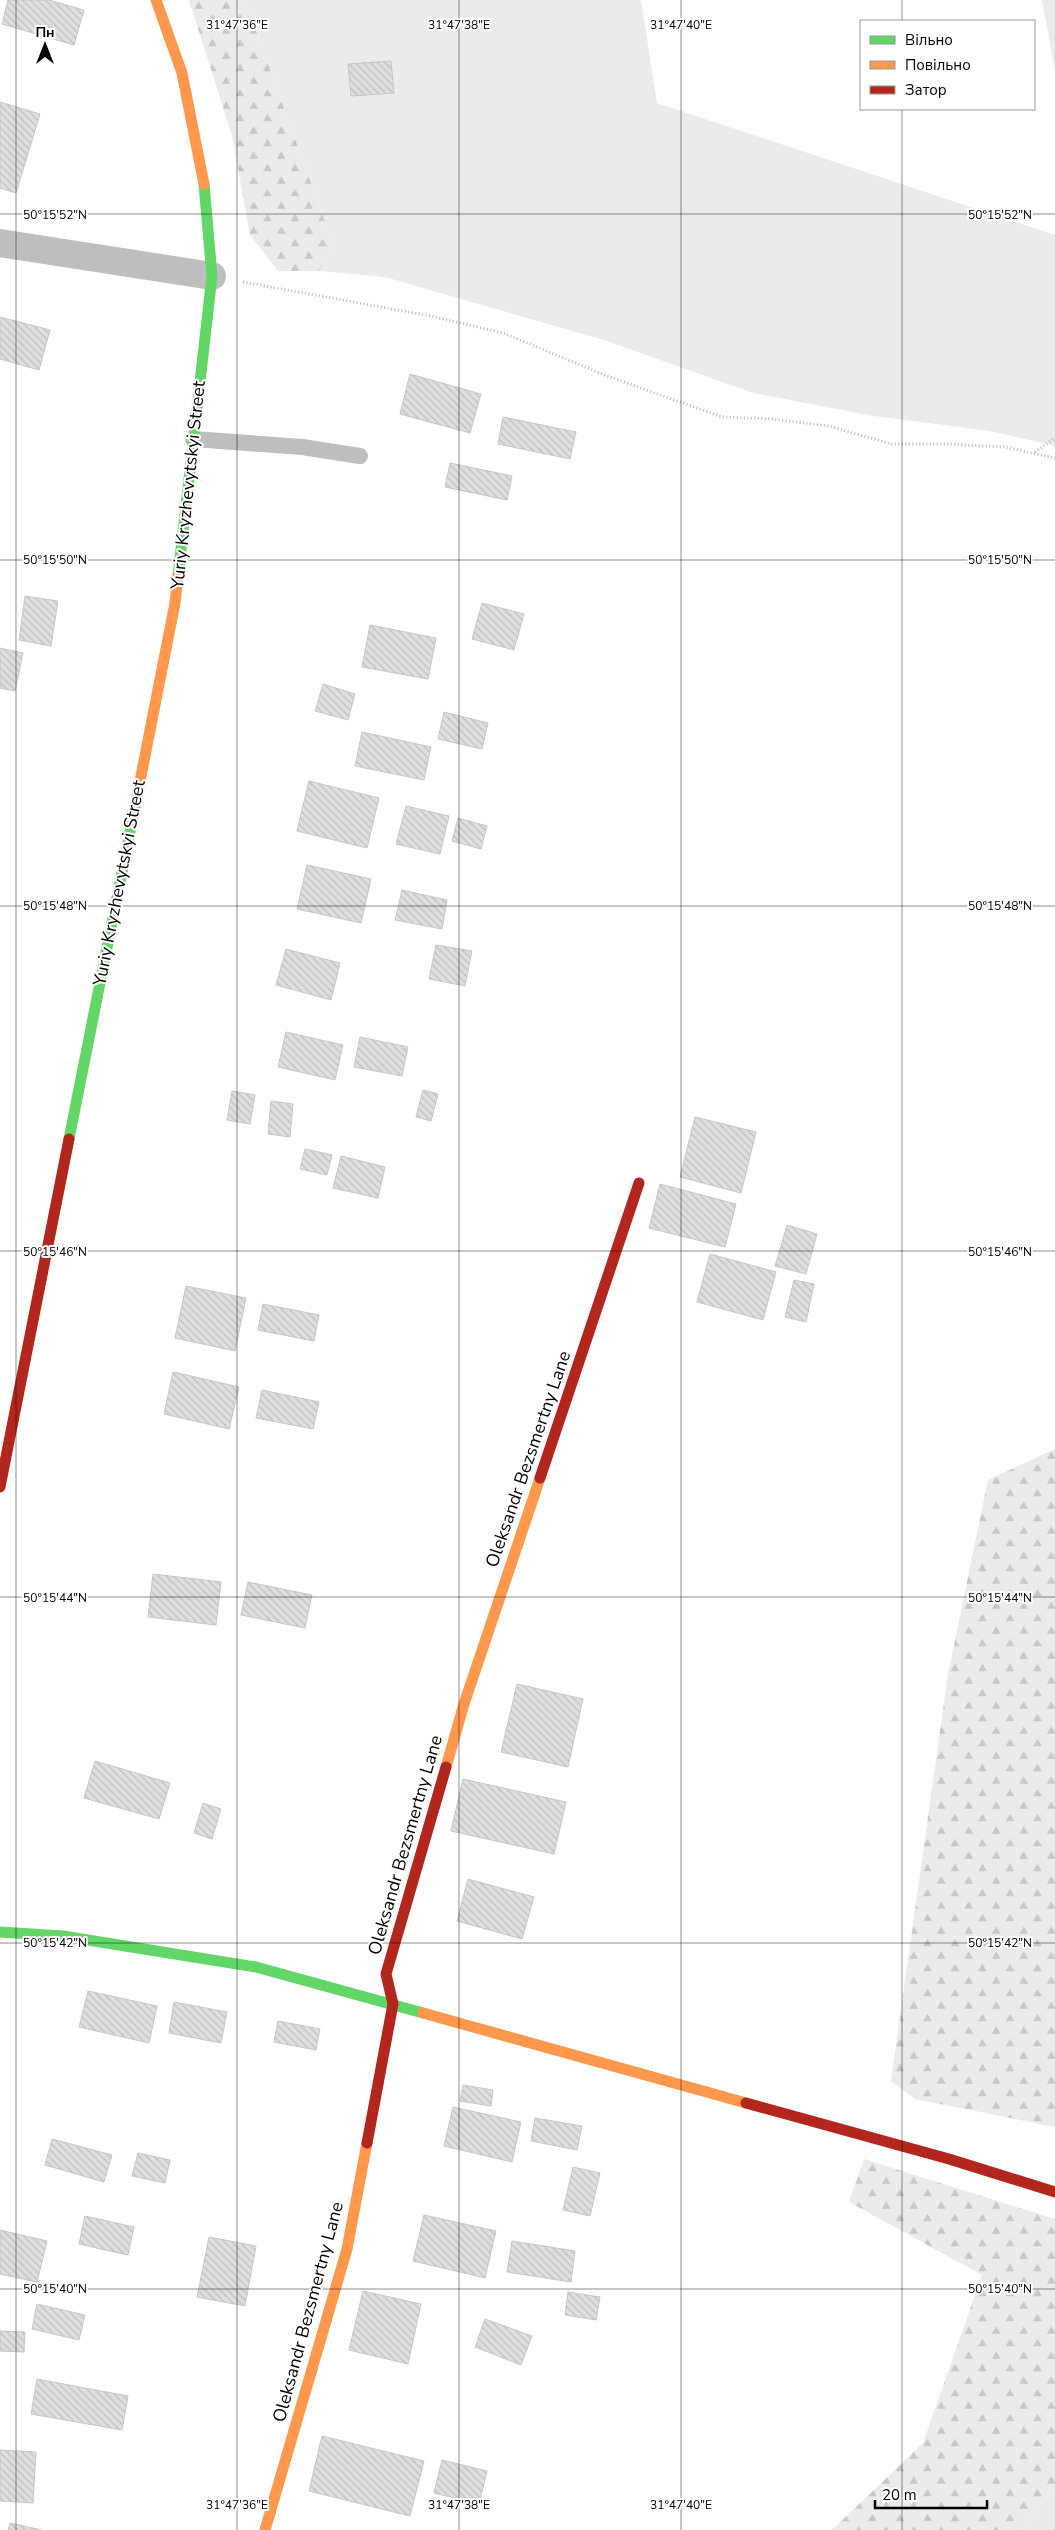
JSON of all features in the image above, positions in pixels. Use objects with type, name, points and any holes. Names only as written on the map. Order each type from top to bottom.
[{"type":"street","name":"Yuriy Kryzhevytskyi Street","points":[[0,1487],[175,603],[212,276],[203,177],[182,73],[156,0]]},
{"type":"street","points":[[0,243],[212,276]]},
{"type":"street","name":"Oleksandr Bezsmertny Lane","points":[[265,2530],[347,2249],[393,2004],[386,1974],[464,1704],[639,1183]]},
{"type":"street","points":[[0,1932],[63,1936],[256,1967],[939,2156],[1055,2192]]},
{"type":"lane","points":[[193,439],[302,447],[360,456]]},
{"type":"path","points":[[212,276],[431,316],[503,333],[607,376],[722,418],[772,419],[829,426],[892,444],[1004,447],[1035,452],[1055,458]]},
{"type":"path","points":[[1035,452],[1055,438]]},
{"type":"green space","points":[[189,0],[245,0],[333,244],[319,271],[278,271],[250,235],[232,136]]},
{"type":"green space","points":[[245,0],[641,0],[657,103],[1055,235],[1055,446],[990,431],[874,416],[753,393],[604,340],[385,277],[319,271],[333,244]]},
{"type":"green space","points":[[1042,0],[1055,0],[1055,71]]},
{"type":"green space","points":[[1055,1449],[1055,2127],[915,2099],[891,2081],[948,1674],[988,1480]]},
{"type":"green space","points":[[864,2159],[1055,2219],[1055,2488],[1020,2530],[832,2530],[923,2443],[982,2275],[849,2202]]},
{"type":"green space","points":[[1055,2488],[1055,2530],[1020,2530]]},
{"type":"building","points":[[8,0],[49,0],[84,10],[74,45],[2,24]]},
{"type":"building","points":[[391,61],[394,93],[351,96],[348,64]]},
{"type":"building","points":[[0,102],[40,114],[16,193],[0,188]]},
{"type":"building","points":[[0,317],[50,330],[39,370],[0,359]]},
{"type":"building","points":[[410,374],[481,394],[470,433],[400,414]]},
{"type":"building","points":[[503,417],[576,432],[570,459],[498,444]]},
{"type":"building","points":[[450,463],[512,476],[507,500],[445,487]]},
{"type":"building","points":[[25,596],[58,601],[51,646],[19,640]]},
{"type":"building","points":[[482,603],[524,614],[514,650],[472,639]]},
{"type":"building","points":[[370,625],[436,638],[428,679],[362,667]]},
{"type":"building","points":[[0,648],[23,653],[15,691],[0,688]]},
{"type":"building","points":[[323,684],[355,694],[348,720],[315,711]]},
{"type":"building","points":[[444,712],[488,723],[482,749],[438,739]]},
{"type":"building","points":[[362,732],[431,747],[424,780],[355,766]]},
{"type":"building","points":[[309,781],[379,798],[367,848],[297,831]]},
{"type":"building","points":[[406,806],[449,816],[440,854],[396,844]]},
{"type":"building","points":[[458,818],[487,826],[481,849],[452,841]]},
{"type":"building","points":[[307,865],[371,879],[361,923],[297,909]]},
{"type":"building","points":[[402,890],[447,900],[442,929],[395,920]]},
{"type":"building","points":[[436,945],[472,951],[465,986],[429,979]]},
{"type":"building","points":[[286,949],[340,963],[331,1000],[276,985]]},
{"type":"building","points":[[286,1032],[343,1045],[335,1080],[278,1067]]},
{"type":"building","points":[[360,1037],[408,1047],[402,1076],[354,1067]]},
{"type":"building","points":[[423,1090],[438,1094],[431,1121],[416,1117]]},
{"type":"building","points":[[232,1091],[255,1095],[250,1124],[227,1120]]},
{"type":"building","points":[[271,1101],[293,1104],[290,1137],[268,1134]]},
{"type":"building","points":[[695,1117],[756,1132],[741,1193],[680,1177]]},
{"type":"building","points":[[305,1149],[332,1155],[327,1175],[300,1169]]},
{"type":"building","points":[[341,1156],[385,1167],[378,1198],[333,1188]]},
{"type":"building","points":[[660,1184],[736,1204],[725,1247],[649,1228]]},
{"type":"building","points":[[787,1225],[817,1234],[806,1274],[775,1266]]},
{"type":"building","points":[[710,1254],[776,1272],[763,1320],[697,1302]]},
{"type":"building","points":[[794,1280],[814,1284],[806,1322],[785,1317]]},
{"type":"building","points":[[186,1286],[246,1298],[235,1351],[175,1338]]},
{"type":"building","points":[[263,1304],[319,1315],[314,1341],[258,1330]]},
{"type":"building","points":[[173,1372],[239,1387],[229,1429],[164,1414]]},
{"type":"building","points":[[262,1390],[319,1402],[313,1429],[256,1418]]},
{"type":"building","points":[[153,1574],[221,1582],[216,1625],[148,1617]]},
{"type":"building","points":[[248,1582],[312,1595],[305,1628],[241,1615]]},
{"type":"building","points":[[517,1684],[583,1699],[568,1767],[501,1752]]},
{"type":"building","points":[[95,1761],[170,1783],[159,1819],[84,1798]]},
{"type":"building","points":[[463,1779],[566,1802],[554,1854],[451,1831]]},
{"type":"building","points":[[203,1803],[221,1809],[212,1839],[194,1833]]},
{"type":"building","points":[[468,1879],[534,1897],[522,1939],[457,1921]]},
{"type":"building","points":[[88,1991],[157,2006],[149,2043],[79,2027]]},
{"type":"building","points":[[174,2002],[227,2012],[221,2043],[169,2033]]},
{"type":"building","points":[[278,2021],[320,2029],[316,2050],[274,2042]]},
{"type":"building","points":[[463,2085],[493,2090],[491,2106],[460,2101]]},
{"type":"building","points":[[453,2107],[521,2122],[512,2162],[444,2146]]},
{"type":"building","points":[[535,2118],[582,2126],[577,2150],[531,2141]]},
{"type":"building","points":[[52,2139],[112,2155],[104,2182],[45,2165]]},
{"type":"building","points":[[138,2153],[170,2160],[165,2183],[132,2176]]},
{"type":"building","points":[[573,2167],[600,2173],[590,2216],[563,2210]]},
{"type":"building","points":[[424,2215],[496,2231],[485,2278],[413,2261]]},
{"type":"building","points":[[85,2216],[134,2227],[128,2255],[79,2244]]},
{"type":"building","points":[[0,2230],[47,2241],[37,2282],[0,2274]]},
{"type":"building","points":[[209,2237],[256,2246],[245,2306],[197,2297]]},
{"type":"building","points":[[512,2241],[575,2251],[571,2282],[507,2272]]},
{"type":"building","points":[[363,2291],[421,2304],[408,2364],[349,2350]]},
{"type":"building","points":[[568,2292],[600,2297],[596,2320],[565,2315]]},
{"type":"building","points":[[37,2304],[85,2315],[79,2340],[32,2329]]},
{"type":"building","points":[[485,2319],[532,2336],[521,2365],[475,2347]]},
{"type":"building","points":[[0,2331],[25,2332],[24,2352],[0,2351]]},
{"type":"building","points":[[37,2379],[128,2396],[122,2430],[31,2414]]},
{"type":"building","points":[[322,2436],[424,2461],[410,2516],[309,2491]]},
{"type":"building","points":[[0,2450],[36,2452],[33,2503],[0,2501]]},
{"type":"building","points":[[442,2460],[487,2471],[479,2504],[434,2493]]},
{"type":"building","points":[[10,2523],[42,2530],[8,2530]]},
{"type":"traffic: fast","points":[[178,576],[212,276],[204,184]]},
{"type":"traffic: fast","points":[[69,1139],[132,822]]},
{"type":"traffic: fast","points":[[0,1932],[63,1936],[256,1967],[423,2013]]},
{"type":"traffic: slow","points":[[156,0],[182,73],[204,184]]},
{"type":"traffic: slow","points":[[132,822],[175,603],[178,576]]},
{"type":"traffic: slow","points":[[446,1767],[464,1704],[540,1478]]},
{"type":"traffic: slow","points":[[423,2013],[746,2103]]},
{"type":"traffic: slow","points":[[265,2530],[347,2249],[367,2143]]},
{"type":"traffic: jam","points":[[0,1487],[69,1139]]},
{"type":"traffic: jam","points":[[540,1478],[639,1183]]},
{"type":"traffic: jam","points":[[367,2143],[393,2004],[386,1974],[446,1767]]},
{"type":"traffic: jam","points":[[746,2103],[949,2159],[1055,2192]]}]
